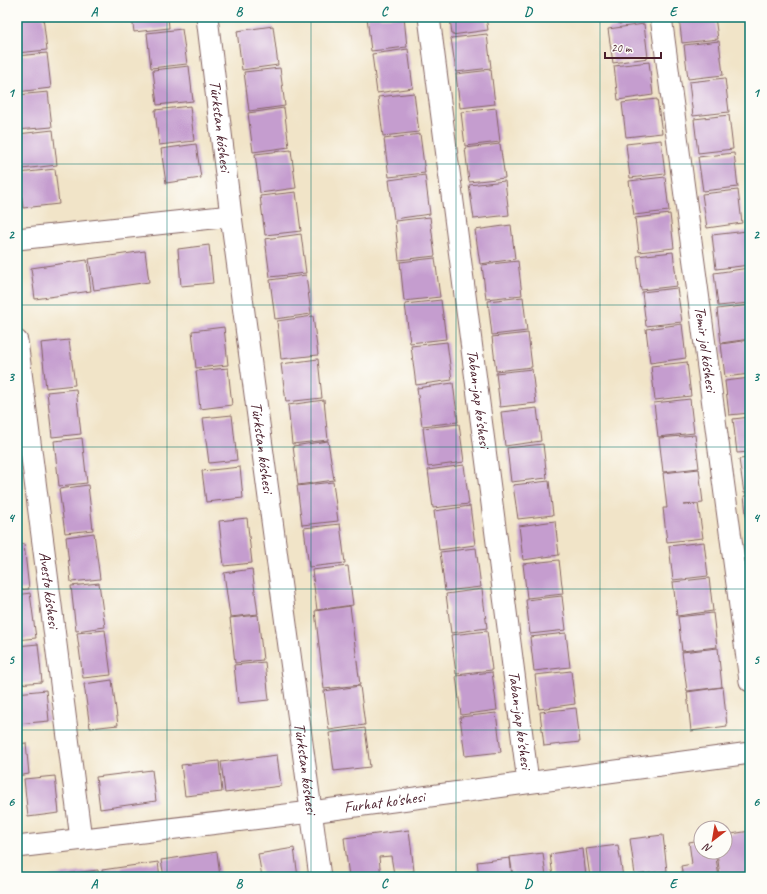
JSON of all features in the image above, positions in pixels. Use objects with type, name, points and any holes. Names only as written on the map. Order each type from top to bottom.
[{"type":"street","name":"Túrkstan kóshesi","points":[[207,17],[320,877]]},
{"type":"street","name":"Taban-jap ko'shesi","points":[[429,17],[528,782]]},
{"type":"street","name":"Temir jol kóshesi","points":[[661,17],[750,681]]},
{"type":"street","points":[[17,239],[232,216]]},
{"type":"street","name":"Avesto kóshesi","points":[[17,341],[81,839]]},
{"type":"street","name":"Furhat ko'shesi","points":[[17,847],[311,812],[750,753]]},
{"type":"building","points":[[43,17],[47,50],[17,53],[17,18]]},
{"type":"building","points":[[132,17],[168,17],[169,28],[134,32]]},
{"type":"building","points":[[367,17],[404,17],[407,47],[371,51]]},
{"type":"building","points":[[450,17],[486,17],[488,30],[452,35]]},
{"type":"building","points":[[618,17],[654,17],[655,19],[619,24]]},
{"type":"building","points":[[679,17],[715,17],[718,39],[682,43]]},
{"type":"building","points":[[644,24],[648,58],[613,63],[608,29]]},
{"type":"building","points":[[273,26],[278,65],[242,70],[237,31]]},
{"type":"building","points":[[182,29],[187,64],[151,68],[147,33]]},
{"type":"building","points":[[487,34],[491,68],[456,72],[451,38]]},
{"type":"building","points":[[719,41],[723,75],[688,79],[684,45]]},
{"type":"building","points":[[408,49],[413,88],[377,93],[372,54]]},
{"type":"building","points":[[47,53],[51,88],[17,92],[17,56]]},
{"type":"building","points":[[649,62],[653,95],[618,100],[614,66]]},
{"type":"building","points":[[189,66],[193,101],[157,105],[153,70]]},
{"type":"building","points":[[280,68],[285,106],[249,111],[244,72]]},
{"type":"building","points":[[491,70],[495,104],[460,108],[456,74]]},
{"type":"building","points":[[725,78],[729,112],[693,116],[689,82]]},
{"type":"building","points":[[48,92],[52,127],[17,130],[17,95]]},
{"type":"building","points":[[414,93],[419,132],[383,136],[378,97]]},
{"type":"building","points":[[657,99],[662,133],[626,137],[622,103]]},
{"type":"building","points":[[190,106],[194,141],[159,145],[155,110]]},
{"type":"building","points":[[284,108],[289,147],[253,152],[248,113]]},
{"type":"building","points":[[496,108],[500,142],[465,146],[461,112]]},
{"type":"building","points":[[729,115],[733,149],[698,153],[694,119]]},
{"type":"building","points":[[53,130],[57,165],[22,169],[18,134]]},
{"type":"building","points":[[420,134],[425,173],[389,177],[384,139]]},
{"type":"building","points":[[661,140],[665,174],[630,178],[626,144]]},
{"type":"building","points":[[196,144],[201,178],[166,183],[161,149]]},
{"type":"building","points":[[500,144],[505,178],[469,182],[465,148]]},
{"type":"building","points":[[291,150],[296,188],[260,193],[255,154]]},
{"type":"building","points":[[734,153],[738,187],[703,191],[698,157]]},
{"type":"building","points":[[55,169],[59,204],[23,208],[19,173]]},
{"type":"building","points":[[425,175],[430,214],[394,219],[389,180]]},
{"type":"building","points":[[665,177],[669,211],[634,215],[629,181]]},
{"type":"building","points":[[505,181],[509,215],[474,219],[469,185]]},
{"type":"building","points":[[738,190],[742,223],[707,228],[702,194]]},
{"type":"building","points":[[296,192],[301,231],[265,235],[260,196]]},
{"type":"building","points":[[670,214],[674,248],[639,252],[635,218]]},
{"type":"building","points":[[430,217],[435,256],[399,260],[395,221]]},
{"type":"building","points":[[511,225],[515,259],[480,264],[475,230]]},
{"type":"building","points":[[747,231],[750,265],[716,269],[712,235]]},
{"type":"building","points":[[301,234],[306,273],[270,277],[265,239]]},
{"type":"building","points":[[209,245],[213,283],[181,286],[178,249]]},
{"type":"building","points":[[145,251],[149,282],[94,290],[89,259]]},
{"type":"building","points":[[673,252],[677,286],[641,290],[637,256]]},
{"type":"building","points":[[435,258],[440,297],[404,301],[400,262]]},
{"type":"building","points":[[87,260],[91,291],[35,299],[31,268]]},
{"type":"building","points":[[518,261],[522,295],[486,299],[482,265]]},
{"type":"building","points":[[749,268],[750,303],[718,306],[714,273]]},
{"type":"building","points":[[306,275],[311,314],[275,319],[270,280]]},
{"type":"building","points":[[677,288],[682,322],[646,326],[642,292]]},
{"type":"building","points":[[523,297],[527,331],[492,335],[488,301]]},
{"type":"building","points":[[441,300],[446,339],[410,343],[405,304]]},
{"type":"building","points":[[750,305],[750,339],[721,343],[717,309]]},
{"type":"building","points":[[313,316],[318,355],[281,359],[277,321]]},
{"type":"building","points":[[682,324],[686,358],[650,363],[646,329]]},
{"type":"building","points":[[224,327],[228,365],[196,368],[192,331]]},
{"type":"building","points":[[528,333],[532,367],[496,371],[492,337]]},
{"type":"building","points":[[69,340],[75,385],[46,388],[41,343]]},
{"type":"building","points":[[750,340],[750,374],[725,377],[721,344]]},
{"type":"building","points":[[447,342],[452,380],[416,385],[411,346]]},
{"type":"building","points":[[318,359],[322,398],[286,402],[281,364]]},
{"type":"building","points":[[687,362],[691,396],[655,400],[651,366]]},
{"type":"building","points":[[228,368],[232,405],[200,409],[196,371]]},
{"type":"building","points":[[532,369],[536,403],[500,407],[496,373]]},
{"type":"building","points":[[750,378],[750,413],[729,415],[725,381]]},
{"type":"building","points":[[453,383],[458,422],[422,426],[417,388]]},
{"type":"building","points":[[76,389],[81,434],[52,437],[47,392]]},
{"type":"building","points":[[690,399],[694,433],[658,437],[654,403]]},
{"type":"building","points":[[324,400],[328,440],[292,444],[288,405]]},
{"type":"building","points":[[537,408],[541,441],[505,446],[501,412]]},
{"type":"building","points":[[232,415],[237,460],[209,463],[203,418]]},
{"type":"building","points":[[750,417],[750,452],[737,453],[733,419]]},
{"type":"building","points":[[459,424],[464,462],[428,467],[423,428]]},
{"type":"building","points":[[695,435],[699,468],[663,472],[659,438]]},
{"type":"building","points":[[82,438],[87,483],[59,486],[54,441]]},
{"type":"building","points":[[328,441],[334,480],[298,485],[293,446]]},
{"type":"building","points":[[543,444],[547,478],[511,482],[507,448]]},
{"type":"building","points":[[750,458],[750,492],[744,493],[739,459]]},
{"type":"building","points":[[464,465],[469,504],[433,508],[428,470]]},
{"type":"building","points":[[240,467],[243,498],[206,502],[202,471]]},
{"type":"building","points":[[699,469],[703,503],[684,505],[698,504],[703,538],[667,542],[663,508],[667,508],[663,473]]},
{"type":"building","points":[[549,481],[553,515],[518,519],[513,485]]},
{"type":"building","points":[[333,482],[338,521],[302,525],[297,486]]},
{"type":"building","points":[[88,485],[93,530],[65,533],[59,489]]},
{"type":"building","points":[[750,495],[750,529],[748,530],[744,496]]},
{"type":"building","points":[[470,506],[475,545],[439,550],[434,511]]},
{"type":"building","points":[[17,514],[21,541],[17,542]]},
{"type":"building","points":[[247,518],[252,563],[224,566],[219,521]]},
{"type":"building","points":[[555,521],[559,555],[523,560],[519,526]]},
{"type":"building","points":[[340,524],[345,563],[309,567],[304,528]]},
{"type":"building","points":[[94,533],[100,579],[71,582],[66,537]]},
{"type":"building","points":[[704,542],[708,576],[673,580],[669,546]]},
{"type":"building","points":[[24,544],[29,589],[17,590],[17,545]]},
{"type":"building","points":[[476,548],[481,587],[445,591],[440,552]]},
{"type":"building","points":[[559,560],[563,594],[527,598],[523,564]]},
{"type":"building","points":[[348,566],[353,605],[317,610],[312,570]]},
{"type":"building","points":[[252,569],[258,614],[230,617],[224,573]]},
{"type":"building","points":[[709,578],[713,611],[677,616],[673,582]]},
{"type":"building","points":[[99,583],[105,627],[76,631],[71,586]]},
{"type":"building","points":[[482,589],[487,628],[451,633],[446,594]]},
{"type":"building","points":[[30,593],[36,638],[17,640],[17,595]]},
{"type":"building","points":[[562,596],[566,630],[530,634],[526,600]]},
{"type":"building","points":[[350,606],[360,685],[324,689],[315,611]]},
{"type":"building","points":[[713,613],[717,647],[682,651],[678,617]]},
{"type":"building","points":[[258,615],[263,660],[235,663],[230,618]]},
{"type":"building","points":[[105,630],[111,675],[83,678],[77,633]]},
{"type":"building","points":[[487,631],[492,670],[456,674],[451,635]]},
{"type":"building","points":[[566,633],[570,667],[534,671],[530,637]]},
{"type":"building","points":[[38,644],[42,682],[17,684],[17,646]]},
{"type":"building","points":[[718,648],[722,687],[687,691],[682,652]]},
{"type":"building","points":[[265,662],[269,700],[238,703],[234,665]]},
{"type":"building","points":[[571,671],[575,704],[539,709],[535,675]]},
{"type":"building","points":[[492,672],[497,710],[461,715],[456,676]]},
{"type":"building","points":[[112,680],[118,725],[90,728],[84,684]]},
{"type":"building","points":[[360,686],[365,725],[329,730],[324,691]]},
{"type":"building","points":[[723,687],[727,726],[691,731],[687,692]]},
{"type":"building","points":[[46,690],[49,721],[17,724],[17,693]]},
{"type":"building","points":[[576,708],[580,742],[544,746],[540,712]]},
{"type":"building","points":[[496,713],[501,752],[465,756],[460,717]]},
{"type":"building","points":[[365,728],[370,767],[334,771],[329,733]]},
{"type":"building","points":[[26,743],[29,774],[17,776],[17,744]]},
{"type":"building","points":[[277,755],[281,786],[225,793],[221,762]]},
{"type":"building","points":[[219,761],[222,792],[185,796],[181,765]]},
{"type":"building","points":[[152,770],[156,801],[100,809],[96,777]]},
{"type":"building","points":[[55,776],[59,813],[28,817],[24,779]]},
{"type":"building","points":[[409,830],[414,871],[394,874],[391,856],[379,857],[381,877],[349,877],[344,838]]},
{"type":"building","points":[[750,831],[750,877],[720,877],[718,860],[733,860],[733,834]]},
{"type":"building","points":[[663,835],[667,871],[635,875],[630,839]]},
{"type":"building","points":[[693,841],[693,860],[716,860],[719,877],[683,877],[681,866],[692,864],[689,842]]},
{"type":"building","points":[[618,845],[623,877],[590,877],[586,849]]},
{"type":"building","points":[[294,848],[298,877],[262,877],[258,854]]},
{"type":"building","points":[[583,849],[586,877],[553,877],[550,854]]},
{"type":"building","points":[[217,852],[220,877],[164,877],[161,860]]},
{"type":"building","points":[[543,853],[546,877],[513,877],[510,857]]},
{"type":"building","points":[[510,858],[512,877],[479,877],[477,862]]},
{"type":"building","points":[[158,862],[160,877],[103,877],[102,870]]},
{"type":"building","points":[[98,870],[99,877],[50,877],[50,876]]}]
